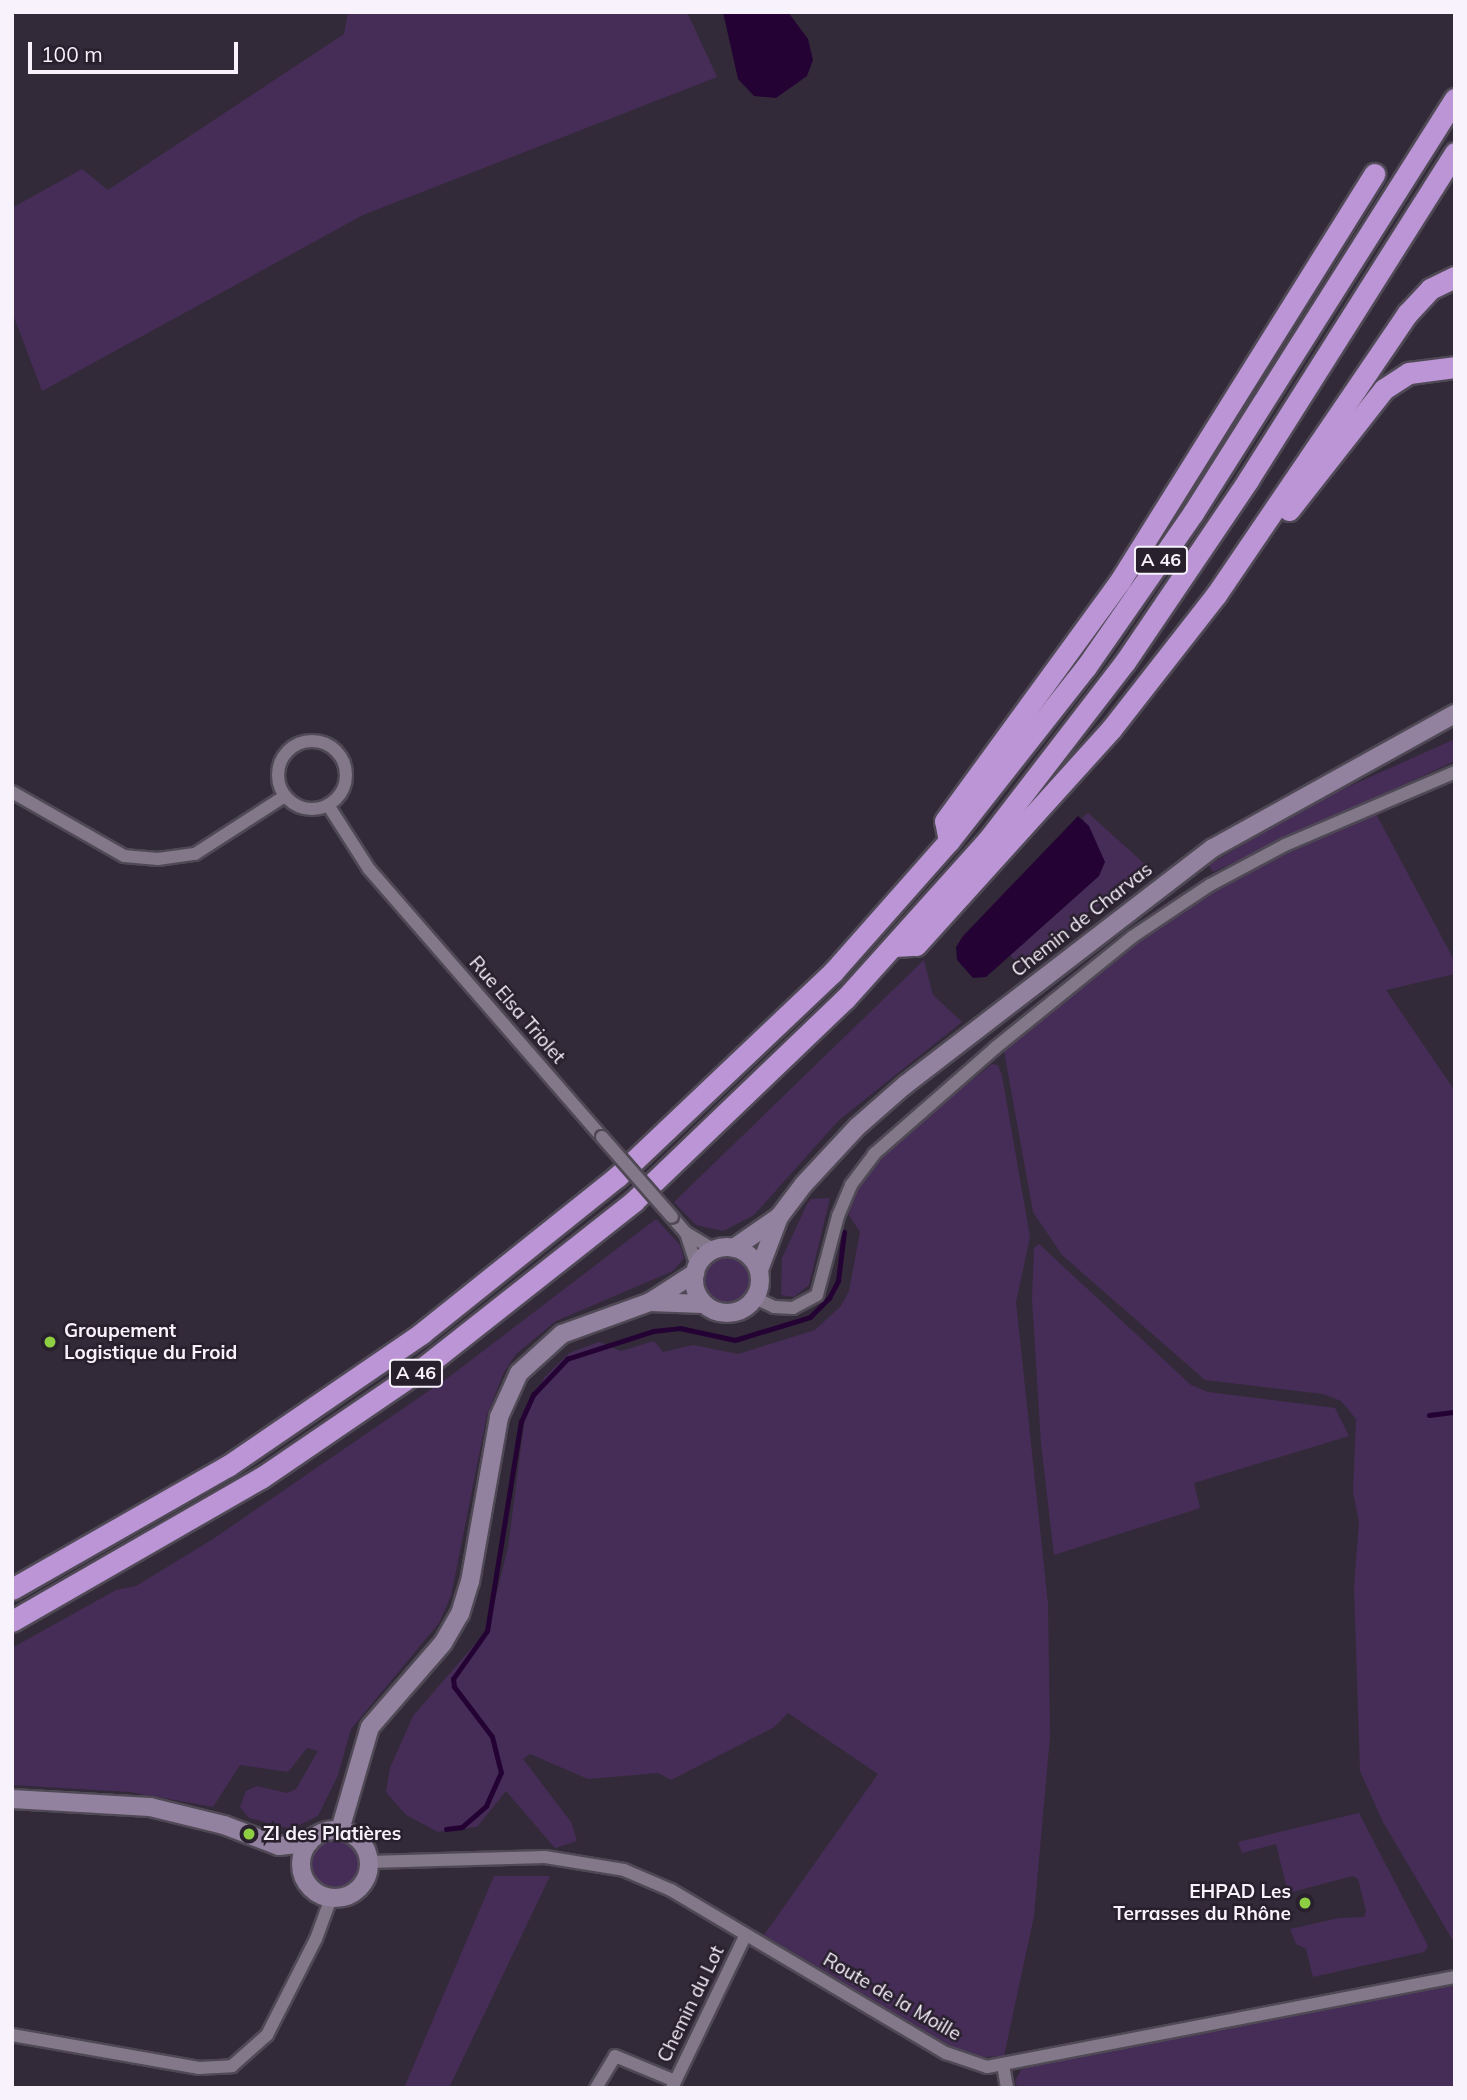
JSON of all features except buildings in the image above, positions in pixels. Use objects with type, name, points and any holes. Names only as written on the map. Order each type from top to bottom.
[{"type":"highway","name":"A 46","points":[[12,1589],[258,1447],[496,1277],[617,1177],[734,1071],[833,972],[950,841],[1071,687],[1172,544],[1455,99]]},
{"type":"highway","name":"A 46","points":[[12,1621],[261,1478],[493,1315],[634,1200],[723,1119],[894,946],[1025,794],[1132,653],[1248,480],[1455,153]]},
{"type":"highway","points":[[950,841],[946,821],[1121,581],[1374,174]]},
{"type":"highway","points":[[894,946],[916,945],[1017,837],[1112,728],[1216,595],[1407,314],[1430,289],[1455,277]]},
{"type":"highway","points":[[1216,595],[1232,586],[1384,389],[1419,370],[1455,366]]},
{"type":"street","name":"Chemin de Charvas","points":[[734,1248],[779,1217],[836,1148],[879,1107],[1156,889],[1245,827],[1412,741],[1455,714]]},
{"type":"street","points":[[1412,741],[1455,728]]},
{"type":"street","points":[[308,740],[324,743],[338,752],[346,775],[338,797],[328,805],[305,809],[285,796],[277,774],[282,758],[293,746],[308,740]]},
{"type":"street","points":[[755,1298],[774,1307],[793,1308],[817,1296],[838,1216],[851,1185],[874,1154],[995,1048],[1132,937],[1210,885],[1285,845],[1455,772]]},
{"type":"street","points":[[12,792],[124,856],[158,859],[195,854],[285,796]]},
{"type":"street","name":"Rue Elsa Triolet","points":[[328,805],[369,869],[686,1233],[714,1250]]},
{"type":"street","name":"Chemin de Charvas","points":[[759,1270],[779,1217]]},
{"type":"street","name":"Rue Elsa Triolet","points":[[686,1233],[696,1270]]},
{"type":"street","points":[[340,1830],[370,1727],[443,1643],[460,1614],[499,1418],[511,1385],[538,1351],[562,1334],[650,1303],[696,1270],[714,1250],[734,1248],[752,1258],[759,1270],[755,1298],[737,1312],[725,1314],[704,1304],[650,1303]]},
{"type":"street","points":[[696,1270],[694,1285],[704,1304]]},
{"type":"street","points":[[12,1800],[150,1807],[224,1825],[279,1846],[309,1843]]},
{"type":"street","points":[[279,1846],[310,1888],[331,1898],[359,1889],[369,1862],[360,1841],[340,1830],[323,1832],[309,1843],[302,1860],[304,1878]]},
{"type":"street","name":"Route de la Moille","points":[[369,1862],[545,1857],[603,1864],[671,1890],[946,2053],[976,2065],[1003,2065],[1455,1977]]},
{"type":"street","points":[[12,2035],[199,2068],[232,2066],[267,2035],[331,1898]]},
{"type":"street","name":"Chemin du Lot","points":[[674,2085],[745,1936]]},
{"type":"street","points":[[596,2088],[615,2056],[674,2085]]},
{"type":"street","points":[[1003,2065],[1007,2088]]},
{"type":"shaded area","points":[[348,12],[687,12],[717,77],[363,215],[42,391],[12,312],[12,208],[82,169],[108,190],[344,34]]},
{"type":"shaded area","points":[[723,12],[788,12],[808,39],[813,60],[807,76],[776,98],[754,96],[738,79]]},
{"type":"shaded area","points":[[1455,739],[1455,761],[1213,872],[1209,865],[1312,803]]},
{"type":"shaded area","points":[[1088,813],[1148,867],[1021,967],[1010,955],[1099,876],[1083,817]]},
{"type":"shaded area","points":[[1376,814],[1455,962],[1455,974],[1386,990],[1455,1091],[1455,1944],[1383,1822],[1360,1771],[1354,1587],[1359,1522],[1353,1492],[1356,1419],[1341,1401],[1323,1394],[1205,1380],[1062,1255],[1033,1212],[1004,1051],[1076,989],[1177,913],[1302,844]]},
{"type":"shaded area","points":[[1078,816],[1089,826],[1105,862],[1099,876],[986,977],[973,978],[957,960],[956,947],[963,936]]},
{"type":"shaded area","points":[[924,960],[933,995],[962,1022],[839,1120],[754,1215],[723,1231],[696,1225],[674,1202]]},
{"type":"shaded area","points":[[992,1064],[998,1065],[1002,1076],[1030,1237],[1016,1302],[1048,1604],[1050,1736],[1034,1916],[1004,2056],[981,2057],[956,2049],[764,1935],[878,1774],[788,1713],[773,1728],[671,1780],[658,1773],[588,1779],[530,1754],[523,1759],[571,1822],[577,1841],[555,1848],[506,1791],[477,1827],[438,1832],[406,1815],[386,1792],[390,1768],[413,1716],[488,1629],[508,1547],[525,1417],[544,1378],[569,1353],[599,1342],[621,1351],[654,1341],[663,1352],[693,1345],[738,1354],[815,1330],[841,1306],[849,1291],[860,1232],[845,1209],[859,1180],[915,1126]]},
{"type":"shaded area","points":[[830,1198],[809,1285],[794,1297],[781,1295],[782,1258],[807,1204],[811,1199]]},
{"type":"shaded area","points":[[656,1219],[680,1245],[684,1258],[673,1271],[556,1321],[516,1354],[504,1372],[487,1415],[451,1596],[439,1623],[351,1729],[338,1775],[318,1816],[291,1829],[249,1818],[240,1807],[246,1791],[257,1786],[287,1793],[296,1789],[318,1751],[307,1748],[288,1772],[240,1765],[213,1807],[130,1792],[12,1785],[12,1648],[116,1590],[136,1586],[213,1539],[449,1377]]},
{"type":"shaded area","points":[[1039,1244],[1191,1385],[1208,1392],[1335,1408],[1349,1436],[1194,1483],[1200,1508],[1054,1555],[1041,1444],[1032,1299],[1034,1248]]},
{"type":"shaded area","points":[[728,1257],[737,1258],[744,1264],[750,1271],[750,1289],[744,1296],[737,1302],[728,1303],[719,1302],[712,1296],[706,1289],[705,1280],[706,1271],[712,1264],[719,1258]]},
{"type":"shaded area","points":[[1359,1813],[1428,1946],[1424,1952],[1313,1977],[1306,1949],[1296,1944],[1290,1929],[1339,1918],[1364,1917],[1366,1911],[1358,1879],[1353,1876],[1288,1893],[1276,1844],[1242,1853],[1238,1842]]},
{"type":"shaded area","points":[[335,1840],[352,1847],[359,1864],[352,1881],[335,1888],[318,1881],[311,1864],[318,1847]]},
{"type":"shaded area","points":[[494,1876],[550,1876],[449,2088],[404,2088]]},
{"type":"shaded area","points":[[1455,1985],[1455,2088],[1018,2088],[1015,2081],[1021,2070],[1032,2065]]},
{"type":"waterway","points":[[446,1829],[462,1827],[486,1806],[501,1773],[492,1737],[454,1687],[453,1679],[487,1631],[521,1422],[533,1395],[567,1359],[653,1331],[680,1328],[735,1340],[810,1317],[829,1298],[838,1281],[844,1232]]},
{"type":"waterway","points":[[1429,1415],[1455,1412]]},
{"type":"place","name":"Groupement Logistique du Froid","points":[[50,1342]]},
{"type":"place","name":"ZI des Platières","points":[[249,1834]]},
{"type":"place","name":"EHPAD Les Terrasses du Rhône","points":[[1305,1903]]}]
